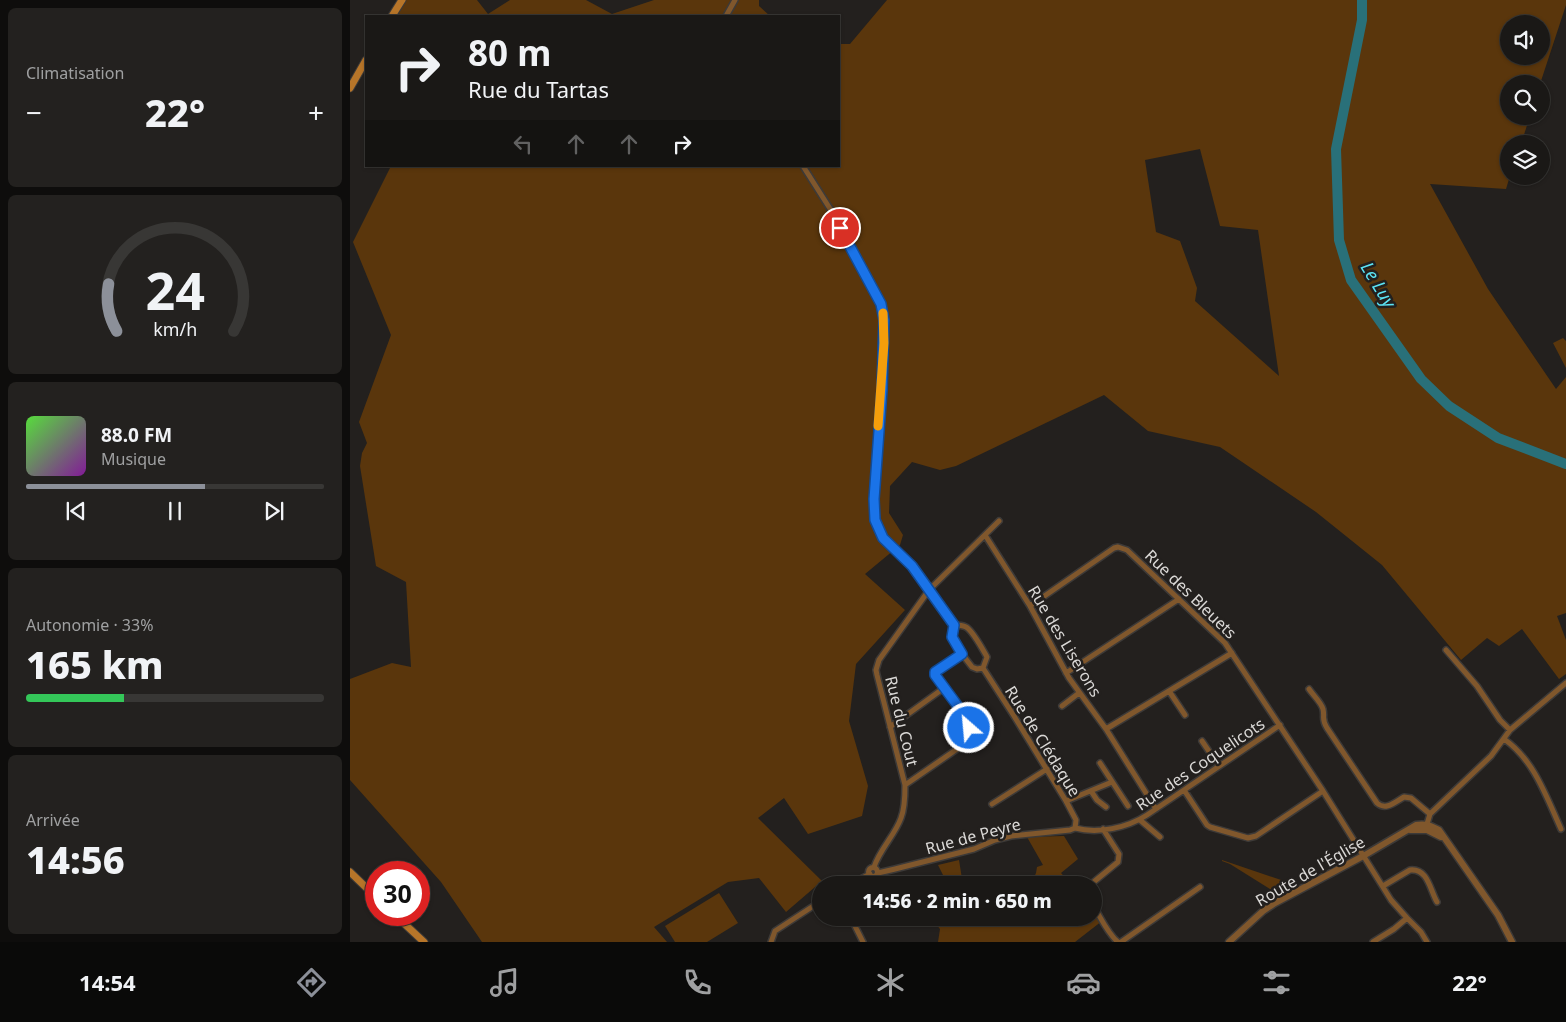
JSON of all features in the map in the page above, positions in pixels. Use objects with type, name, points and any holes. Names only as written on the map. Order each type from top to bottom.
[{"type":"main road","points":[[393,15],[402,0]]},
{"type":"main road","points":[[350,88],[365,62]]},
{"type":"main road","points":[[350,872],[365,886]]},
{"type":"main road","points":[[407,926],[424,942]]},
{"type":"street","points":[[727,15],[735,0]]},
{"type":"street","name":"Rue de Clédaque","points":[[804,167],[834,215],[881,304],[884,320],[882,390],[874,499],[875,520],[883,538],[912,566],[954,625],[952,637],[962,654],[972,667],[977,669],[983,668]]},
{"type":"street","name":"Rue du Cout","points":[[874,867],[877,858],[902,816],[905,786],[877,675],[876,664],[930,590],[999,521]]},
{"type":"street","name":"Rue des Liserons","points":[[985,535],[1030,606],[1079,693],[1106,729],[1156,809]]},
{"type":"street","name":"Rue des Bleuets","points":[[1030,606],[1114,548],[1118,547],[1127,550],[1225,643],[1323,791],[1391,900],[1421,932],[1426,942]]},
{"type":"street","points":[[1066,672],[1179,599]]},
{"type":"street","name":"Rue de Clédaque","points":[[954,625],[963,626],[968,629],[985,652],[987,657],[983,668]]},
{"type":"street","points":[[1446,650],[1477,686],[1500,720],[1510,730]]},
{"type":"street","points":[[1106,729],[1232,653]]},
{"type":"street","points":[[905,786],[960,746],[969,728],[968,720],[935,675],[935,672],[962,654]]},
{"type":"street","name":"Rue de Clédaque","points":[[983,668],[1066,801],[1076,820],[1075,828]]},
{"type":"street","points":[[1512,942],[1498,915],[1445,839],[1426,827],[1430,814],[1490,756],[1510,730],[1566,683]]},
{"type":"street","points":[[890,727],[944,688]]},
{"type":"street","points":[[1309,689],[1322,705],[1324,711],[1323,720],[1327,728],[1376,803],[1386,807],[1404,797],[1411,798],[1430,814]]},
{"type":"street","points":[[1169,691],[1185,715]]},
{"type":"street","points":[[1062,706],[1079,693]]},
{"type":"street","name":"Rue des Coquelicots","points":[[1075,828],[1103,829],[1132,824],[1140,820],[1280,725]]},
{"type":"street","points":[[1504,738],[1528,763],[1536,775],[1561,829]]},
{"type":"street","points":[[1202,741],[1218,766]]},
{"type":"street","points":[[1100,763],[1128,806]]},
{"type":"street","points":[[992,804],[1047,769]]},
{"type":"street","points":[[1066,801],[1112,782]]},
{"type":"street","points":[[1184,790],[1207,825],[1248,838],[1256,836],[1323,791]]},
{"type":"street","points":[[1091,791],[1097,800],[1106,807]]},
{"type":"street","points":[[1140,820],[1160,836]]},
{"type":"street","name":"Route de l'Église","points":[[1229,942],[1258,915],[1275,903],[1409,830],[1426,827]]},
{"type":"street","name":"Rue de Peyre","points":[[866,876],[870,874],[873,876],[878,873],[974,849],[995,840],[1011,836],[1075,828]]},
{"type":"street","points":[[1101,876],[1118,862],[1119,854],[1103,829]]},
{"type":"street","points":[[870,874],[870,869],[874,867],[878,873]]},
{"type":"street","points":[[1383,886],[1415,869],[1425,876],[1437,902]]},
{"type":"street","points":[[1102,919],[1109,932],[1119,942],[1200,887]]},
{"type":"street","points":[[771,942],[775,931],[812,907]]},
{"type":"street","points":[[1373,942],[1407,918]]},
{"type":"street","points":[[855,926],[863,942]]},
{"type":"shaded area","points":[[405,0],[477,0],[488,14],[510,0],[586,0],[612,14],[654,0],[759,0],[759,6],[769,15],[397,15]]},
{"type":"shaded area","points":[[887,0],[1566,0],[1550,54],[1550,15],[1500,15],[1500,65],[1546,65],[1543,75],[1500,75],[1500,125],[1527,125],[1524,135],[1500,135],[1500,185],[1507,185],[1506,189],[1430,184],[1488,289],[1556,389],[1566,377],[1566,613],[1557,616],[1566,640],[1566,674],[1559,679],[1522,629],[1499,646],[1487,638],[1461,660],[1382,565],[1316,512],[1220,447],[1148,431],[1104,395],[956,466],[940,470],[912,462],[890,486],[889,513],[903,535],[900,545],[865,574],[905,610],[856,664],[849,721],[868,786],[862,816],[808,834],[784,798],[758,818],[817,876],[812,876],[812,890],[786,912],[759,878],[728,882],[654,927],[667,942],[482,942],[441,882],[430,870],[430,861],[422,861],[350,780],[350,679],[392,663],[411,667],[406,582],[376,566],[360,466],[362,453],[367,443],[359,422],[391,335],[353,242],[390,167],[840,167],[840,44],[850,44]],"holes":[[[1200,149],[1220,226],[1258,230],[1279,376],[1195,301],[1197,288],[1180,241],[1156,232],[1145,160]]]},
{"type":"shaded area","points":[[1563,338],[1566,341],[1566,368],[1553,343]]},
{"type":"shaded area","points":[[1064,836],[1078,859],[1061,873],[1064,876],[1035,876],[1037,867],[1043,865],[1027,837]]},
{"type":"shaded area","points":[[959,860],[962,876],[944,876],[938,865]]},
{"type":"shaded area","points":[[1222,860],[1299,886],[1285,893],[1276,887],[1273,891]]},
{"type":"shaded area","points":[[719,893],[738,923],[707,942],[675,942],[665,926]]},
{"type":"shaded area","points":[[937,926],[1096,926],[1075,942],[938,942],[940,929]]},
{"type":"waterway","name":"Le Luy","points":[[1362,0],[1362,20],[1336,149],[1339,240],[1351,280],[1421,379],[1449,406],[1498,438],[1566,464]]},
{"type":"slow traffic","points":[[878,426],[882,390],[883,313]]},
{"type":"route","points":[[840,228],[881,304],[884,320],[882,390],[874,499],[875,520],[883,538],[912,566],[954,625],[952,637],[962,654],[937,670],[935,675],[968,720],[969,728]]}]
